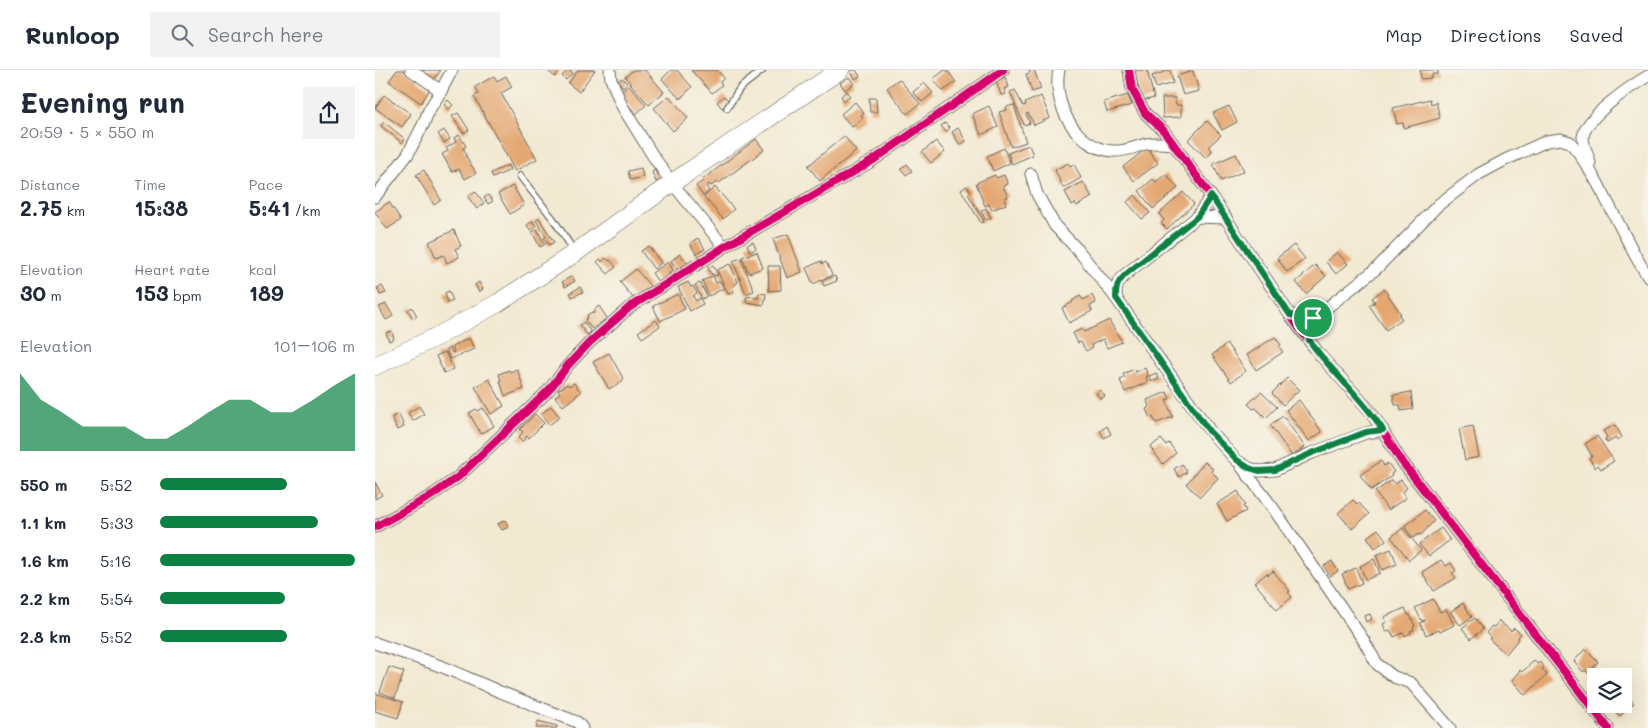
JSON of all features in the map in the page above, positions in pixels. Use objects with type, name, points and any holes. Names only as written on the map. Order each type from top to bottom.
[{"type":"main road","points":[[375,366],[438,336],[498,303],[575,253],[672,183],[840,70]]},
{"type":"street","points":[[411,70],[441,91]]},
{"type":"street","points":[[375,197],[409,154],[429,110],[452,70]]},
{"type":"street","points":[[610,70],[611,79],[622,106],[672,183],[721,243],[726,246]]},
{"type":"street","points":[[375,527],[431,496],[457,477],[548,391],[569,364],[590,342],[630,307],[726,246],[872,161],[1003,70]]},
{"type":"street","points":[[1129,70],[1132,90],[1145,113],[1163,131],[1211,196],[1290,315],[1319,354],[1371,412],[1400,459],[1608,728]]},
{"type":"street","points":[[1055,72],[1059,97],[1066,118],[1078,134],[1092,146],[1112,151],[1129,150],[1158,142],[1173,144]]},
{"type":"street","points":[[1597,182],[1583,138],[1585,128],[1622,93],[1648,76]]},
{"type":"street","points":[[1309,340],[1313,318],[1375,269],[1438,205],[1479,174],[1547,141],[1560,139],[1570,142],[1574,147],[1597,182],[1648,277]]},
{"type":"street","points":[[1031,174],[1037,194],[1055,226],[1078,250],[1116,298],[1209,431],[1237,460],[1273,508],[1364,641],[1377,664],[1394,677],[1411,683],[1450,728]]},
{"type":"street","points":[[1116,298],[1118,283],[1126,274],[1197,217],[1211,196]]},
{"type":"street","points":[[1197,217],[1226,218]]},
{"type":"street","points":[[1290,315],[1313,318]]},
{"type":"street","points":[[1237,460],[1249,468],[1259,471],[1275,470],[1366,432],[1383,430]]},
{"type":"street","points":[[375,643],[443,667],[577,722],[583,728]]},
{"type":"lane","points":[[727,108],[740,88],[763,70]]},
{"type":"lane","points":[[520,176],[554,220],[575,253]]},
{"type":"building","points":[[397,70],[403,70],[430,89],[421,103],[389,81]]},
{"type":"building","points":[[420,70],[441,70],[433,80]]},
{"type":"building","points":[[547,70],[560,70],[555,77]]},
{"type":"building","points":[[568,70],[573,73],[566,80],[562,76]]},
{"type":"building","points":[[578,70],[595,70],[579,92],[568,83]]},
{"type":"building","points":[[633,70],[645,70],[664,92],[649,105],[625,77]]},
{"type":"building","points":[[671,70],[677,70],[692,87],[680,99],[662,79]]},
{"type":"building","points":[[691,70],[717,70],[724,78],[720,82],[722,85],[712,93]]},
{"type":"building","points":[[850,70],[856,70],[860,76],[855,79]]},
{"type":"building","points":[[945,70],[956,82],[943,91],[933,79]]},
{"type":"building","points":[[1029,70],[1034,70],[1041,89],[1032,92],[1026,74],[1030,73]]},
{"type":"building","points":[[1134,70],[1147,70],[1154,98],[1142,101]]},
{"type":"building","points":[[1170,70],[1173,83],[1156,88],[1152,76]]},
{"type":"building","points":[[1420,70],[1438,70],[1438,74],[1432,74],[1432,78],[1421,79]]},
{"type":"building","points":[[1193,71],[1199,91],[1183,95],[1177,76]]},
{"type":"building","points":[[494,76],[497,81],[506,76],[512,87],[501,93],[537,159],[515,171],[474,96],[479,94],[475,87]]},
{"type":"building","points":[[849,77],[854,84],[845,90],[840,83]]},
{"type":"building","points":[[1005,77],[1009,87],[1004,89],[1006,94],[1001,95],[996,81]]},
{"type":"building","points":[[622,78],[627,83],[623,87],[618,81]]},
{"type":"building","points":[[899,79],[920,104],[907,114],[887,88]]},
{"type":"building","points":[[924,83],[933,93],[922,102],[913,92]]},
{"type":"building","points":[[629,85],[646,105],[636,114],[619,94]]},
{"type":"building","points":[[1015,90],[1023,106],[1026,105],[1025,103],[1041,96],[1050,118],[1034,125],[1028,113],[1026,114],[1030,123],[1024,125],[1010,92]]},
{"type":"building","points":[[847,91],[850,96],[844,101],[841,96]]},
{"type":"building","points":[[384,95],[411,114],[402,127],[375,108]]},
{"type":"building","points":[[1128,95],[1132,105],[1107,112],[1104,102]]},
{"type":"building","points":[[669,96],[688,118],[673,131],[654,108]]},
{"type":"building","points":[[724,96],[729,101],[722,108],[717,102]]},
{"type":"building","points":[[869,98],[876,98],[877,112],[870,112]]},
{"type":"building","points":[[1162,98],[1175,98],[1176,105],[1181,105],[1181,117],[1163,118]]},
{"type":"building","points":[[1430,99],[1431,104],[1436,102],[1440,118],[1404,128],[1403,123],[1397,124],[1393,108]]},
{"type":"building","points":[[448,100],[453,105],[449,109],[444,105]]},
{"type":"building","points":[[855,102],[864,113],[861,115],[863,118],[852,127],[841,114]]},
{"type":"building","points":[[1014,105],[1026,142],[1011,147],[999,112],[1007,110],[1006,107]]},
{"type":"building","points":[[989,106],[998,127],[981,135],[972,114]]},
{"type":"building","points":[[1229,106],[1237,122],[1222,130],[1213,113]]},
{"type":"building","points":[[458,113],[469,130],[463,133],[452,116]]},
{"type":"building","points":[[1207,121],[1221,135],[1208,147],[1212,151],[1206,158],[1188,140]]},
{"type":"building","points":[[384,122],[405,139],[402,143],[381,126]]},
{"type":"building","points":[[945,123],[950,128],[946,132],[941,126]]},
{"type":"building","points":[[958,128],[966,141],[960,145],[952,132]]},
{"type":"building","points":[[444,130],[450,139],[444,143],[438,134]]},
{"type":"building","points":[[459,135],[466,146],[463,148],[466,156],[476,173],[465,179],[459,169],[452,172],[442,154],[448,151],[446,148],[456,142],[454,138]]},
{"type":"building","points":[[844,136],[856,151],[820,181],[808,166]]},
{"type":"building","points":[[756,139],[764,150],[719,183],[706,186],[709,191],[703,196],[696,186]]},
{"type":"building","points":[[936,141],[945,152],[931,163],[922,152]]},
{"type":"building","points":[[1029,145],[1033,155],[1012,164],[1008,153]]},
{"type":"building","points":[[1004,148],[1010,163],[993,171],[987,156]]},
{"type":"building","points":[[1147,148],[1158,163],[1134,181],[1123,167]]},
{"type":"building","points":[[1236,154],[1244,171],[1221,181],[1213,164]]},
{"type":"building","points":[[1068,163],[1070,166],[1074,164],[1081,178],[1063,188],[1055,170]]},
{"type":"building","points":[[907,164],[912,171],[906,175],[901,169]]},
{"type":"building","points":[[508,165],[510,170],[493,178],[491,173]]},
{"type":"building","points":[[641,168],[643,177],[630,180],[628,171]]},
{"type":"building","points":[[424,170],[441,200],[434,205],[416,175]]},
{"type":"building","points":[[655,170],[657,175],[660,173],[663,179],[656,182],[652,172]]},
{"type":"building","points":[[1166,174],[1178,188],[1153,209],[1139,191],[1153,179],[1156,182]]},
{"type":"building","points":[[995,175],[996,178],[1004,175],[1008,184],[1003,186],[1008,197],[1004,198],[1006,204],[992,210],[989,204],[985,206],[976,183]]},
{"type":"building","points":[[1083,182],[1092,197],[1077,206],[1075,203],[1072,205],[1065,192]]},
{"type":"building","points":[[513,186],[524,205],[510,214],[498,194]]},
{"type":"building","points":[[967,186],[971,192],[968,194],[984,221],[981,223],[961,190]]},
{"type":"building","points":[[715,187],[734,209],[723,219],[704,197]]},
{"type":"building","points":[[475,191],[484,203],[477,209],[468,197]]},
{"type":"building","points":[[1183,192],[1194,204],[1167,229],[1161,223],[1164,220],[1159,214]]},
{"type":"building","points":[[488,195],[493,201],[488,204],[484,198]]},
{"type":"building","points":[[1135,195],[1150,213],[1142,219],[1127,202]]},
{"type":"building","points":[[389,202],[401,220],[387,229],[375,212]]},
{"type":"building","points":[[986,208],[991,218],[986,220],[981,211]]},
{"type":"building","points":[[539,218],[554,242],[549,245],[536,220]]},
{"type":"building","points":[[533,221],[536,226],[530,230],[527,225]]},
{"type":"building","points":[[537,229],[545,244],[540,247],[532,232]]},
{"type":"building","points":[[454,230],[461,246],[455,249],[459,257],[447,263],[444,255],[436,258],[429,242]]},
{"type":"building","points":[[788,234],[802,272],[787,278],[773,239]]},
{"type":"building","points":[[698,238],[705,249],[696,254],[690,243]]},
{"type":"building","points":[[753,242],[756,249],[750,252],[747,245]]},
{"type":"building","points":[[1294,245],[1305,259],[1287,272],[1277,258]]},
{"type":"building","points":[[649,246],[661,263],[654,269],[641,251]]},
{"type":"building","points":[[757,252],[763,268],[749,273],[742,257]]},
{"type":"building","points":[[1337,252],[1348,264],[1336,274],[1326,262]]},
{"type":"building","points":[[680,254],[689,265],[680,272],[671,261]]},
{"type":"building","points":[[606,258],[616,267],[608,274],[597,262],[600,259],[602,262]]},
{"type":"building","points":[[741,258],[754,291],[746,294],[733,261]]},
{"type":"building","points":[[821,261],[822,264],[826,262],[832,275],[813,284],[806,268]]},
{"type":"building","points":[[668,262],[673,270],[669,273],[670,275],[659,283],[652,273]]},
{"type":"building","points":[[730,264],[738,282],[732,287],[734,292],[728,294],[717,270]]},
{"type":"building","points":[[713,265],[718,275],[715,276],[712,275],[708,268]]},
{"type":"building","points":[[1315,265],[1326,276],[1306,294],[1296,282]]},
{"type":"building","points":[[768,266],[780,266],[781,290],[769,291]]},
{"type":"building","points":[[636,269],[650,286],[634,299],[620,282]]},
{"type":"building","points":[[572,276],[575,281],[565,287],[562,282]]},
{"type":"building","points":[[713,276],[716,283],[720,281],[724,288],[709,296],[702,281]]},
{"type":"building","points":[[835,276],[837,281],[824,286],[822,281]]},
{"type":"building","points":[[479,282],[483,289],[479,292],[475,285]]},
{"type":"building","points":[[688,282],[697,293],[693,296],[696,301],[700,298],[703,304],[690,311],[678,287]]},
{"type":"building","points":[[700,283],[707,296],[702,299],[695,285]]},
{"type":"building","points":[[382,286],[386,293],[380,295],[377,288]]},
{"type":"building","points":[[580,287],[583,292],[572,297],[570,293]]},
{"type":"building","points":[[1384,289],[1401,314],[1399,315],[1402,319],[1386,330],[1369,305],[1375,302],[1372,298]]},
{"type":"building","points":[[449,291],[453,301],[448,303],[445,293]]},
{"type":"building","points":[[759,293],[766,294],[764,305],[746,302],[746,297],[753,296],[758,298]]},
{"type":"building","points":[[678,294],[685,309],[660,321],[653,306]]},
{"type":"building","points":[[1092,295],[1096,303],[1090,306],[1092,311],[1069,323],[1062,308],[1080,296],[1083,300]]},
{"type":"building","points":[[386,304],[393,316],[386,320],[379,307]]},
{"type":"building","points":[[599,306],[607,318],[592,329],[585,320],[588,317],[587,315],[592,312],[593,314],[594,310]]},
{"type":"building","points":[[412,307],[417,316],[413,319],[408,310]]},
{"type":"building","points":[[656,320],[660,326],[642,338],[638,332]]},
{"type":"building","points":[[1109,320],[1122,342],[1107,348],[1103,339],[1091,345],[1092,348],[1086,351],[1081,342],[1078,343],[1073,333],[1082,329],[1084,332]]},
{"type":"building","points":[[584,322],[591,332],[587,335],[580,325]]},
{"type":"building","points":[[392,331],[394,339],[389,341],[386,333]]},
{"type":"building","points":[[1275,337],[1281,345],[1279,347],[1283,352],[1256,370],[1247,355]]},
{"type":"building","points":[[469,338],[474,349],[450,359],[446,350],[450,348],[452,353],[454,352],[452,347]]},
{"type":"building","points":[[1227,344],[1246,371],[1231,382],[1212,355]]},
{"type":"building","points":[[445,352],[453,369],[444,373],[436,356]]},
{"type":"building","points":[[609,353],[624,380],[609,389],[593,362]]},
{"type":"building","points":[[1145,368],[1148,382],[1125,392],[1120,380],[1125,378],[1123,374],[1134,369],[1135,372]]},
{"type":"building","points":[[517,369],[524,389],[505,396],[499,374]]},
{"type":"building","points":[[1156,373],[1159,379],[1152,382],[1149,376]]},
{"type":"building","points":[[1287,378],[1299,390],[1283,405],[1272,393]]},
{"type":"building","points":[[489,379],[504,406],[491,414],[475,387]]},
{"type":"building","points":[[574,383],[581,392],[563,406],[555,397],[560,393],[558,390],[567,384],[569,386]]},
{"type":"building","points":[[1100,390],[1105,396],[1101,399],[1096,394]]},
{"type":"building","points":[[1167,392],[1170,399],[1166,400],[1173,417],[1156,423],[1153,417],[1150,418],[1146,409],[1149,407],[1147,400]]},
{"type":"building","points":[[1261,392],[1277,407],[1266,418],[1256,408],[1253,409],[1248,404]]},
{"type":"building","points":[[1411,392],[1413,409],[1401,411],[1400,405],[1395,405],[1393,395]]},
{"type":"building","points":[[1299,400],[1322,432],[1309,441],[1286,410]]},
{"type":"building","points":[[419,406],[424,414],[413,421],[408,413]]},
{"type":"building","points":[[551,406],[560,417],[549,425],[541,414]]},
{"type":"building","points":[[483,408],[494,426],[481,434],[469,413]]},
{"type":"building","points":[[399,414],[404,427],[397,430],[392,417]]},
{"type":"building","points":[[535,414],[544,423],[529,438],[527,436],[522,442],[518,438],[523,432],[520,429]]},
{"type":"building","points":[[1283,416],[1305,447],[1292,456],[1270,425]]},
{"type":"building","points":[[1615,425],[1622,437],[1607,443],[1605,439],[1607,437],[1603,431]]},
{"type":"building","points":[[1107,426],[1111,434],[1104,438],[1100,431]]},
{"type":"building","points":[[1473,426],[1479,457],[1465,460],[1459,429]]},
{"type":"building","points":[[1597,436],[1614,461],[1601,469],[1598,465],[1595,468],[1589,458],[1592,456],[1585,444]]},
{"type":"building","points":[[1161,439],[1166,445],[1169,443],[1176,453],[1163,464],[1150,447]]},
{"type":"building","points":[[1381,461],[1384,466],[1388,463],[1394,472],[1391,474],[1392,476],[1371,490],[1360,475]]},
{"type":"building","points":[[1205,462],[1213,469],[1211,471],[1218,478],[1200,497],[1186,484]]},
{"type":"building","points":[[1182,464],[1187,472],[1179,477],[1174,469]]},
{"type":"building","points":[[1392,480],[1395,484],[1401,480],[1407,488],[1402,492],[1406,498],[1388,510],[1375,492]]},
{"type":"building","points":[[375,482],[382,495],[375,499]]},
{"type":"building","points":[[1238,491],[1246,511],[1227,521],[1217,504]]},
{"type":"building","points":[[1353,500],[1357,504],[1359,503],[1369,514],[1352,529],[1338,513]]},
{"type":"building","points":[[1425,510],[1434,521],[1421,535],[1419,534],[1413,538],[1404,526]]},
{"type":"building","points":[[505,520],[509,527],[502,530],[498,524]]},
{"type":"building","points":[[1403,528],[1421,550],[1409,560],[1391,537]]},
{"type":"building","points":[[1441,528],[1450,540],[1429,556],[1419,544]]},
{"type":"building","points":[[1378,529],[1386,540],[1375,548],[1367,537]]},
{"type":"building","points":[[1391,549],[1397,564],[1382,570],[1376,555]]},
{"type":"building","points":[[1374,559],[1380,573],[1366,580],[1360,566]]},
{"type":"building","points":[[1441,560],[1446,566],[1451,563],[1456,571],[1452,573],[1456,578],[1434,591],[1422,572]]},
{"type":"building","points":[[1332,561],[1338,571],[1330,576],[1324,566]]},
{"type":"building","points":[[1356,568],[1362,583],[1348,589],[1342,574]]},
{"type":"building","points":[[1273,571],[1290,591],[1288,592],[1292,597],[1277,610],[1255,583],[1267,573],[1268,575]]},
{"type":"building","points":[[1433,599],[1440,612],[1446,609],[1454,625],[1440,632],[1439,630],[1426,635],[1420,623],[1425,620],[1422,621],[1415,608]]},
{"type":"building","points":[[1463,603],[1472,617],[1460,625],[1450,612]]},
{"type":"building","points":[[1405,608],[1415,626],[1413,627],[1414,630],[1405,636],[1403,633],[1394,637],[1390,630],[1386,632],[1383,624],[1387,622],[1384,617]]},
{"type":"building","points":[[1370,614],[1372,619],[1366,622],[1364,616]]},
{"type":"building","points":[[1475,618],[1483,629],[1471,639],[1462,628]]},
{"type":"building","points":[[1499,621],[1511,631],[1514,628],[1521,634],[1506,654],[1489,639],[1491,638],[1486,633]]},
{"type":"building","points":[[1585,649],[1598,662],[1593,668],[1587,668],[1587,672],[1585,670],[1583,672],[1574,661]]},
{"type":"building","points":[[1534,661],[1538,664],[1540,662],[1544,668],[1542,669],[1547,675],[1525,695],[1512,680],[1520,670],[1522,672]]},
{"type":"building","points":[[389,667],[404,672],[395,698],[380,692]]},
{"type":"building","points":[[375,693],[403,702],[398,718],[375,711]]},
{"type":"building","points":[[538,721],[557,726],[557,728],[536,728]]},
{"type":"cycle path","points":[[375,527],[431,496],[458,477],[548,391],[569,364],[590,342],[630,307],[726,246],[872,161],[1003,70]]},
{"type":"cycle path","points":[[1129,70],[1132,89],[1145,113],[1164,131],[1211,196],[1290,315],[1319,354],[1371,412],[1400,459],[1608,728]]},
{"type":"route","points":[[1211,196],[1290,315],[1313,318],[1309,340],[1319,354],[1371,412],[1383,430],[1366,432],[1275,470],[1259,471],[1249,468],[1237,460],[1209,431],[1127,315],[1116,298],[1116,290],[1118,283],[1126,274],[1197,217],[1211,196]]}]
